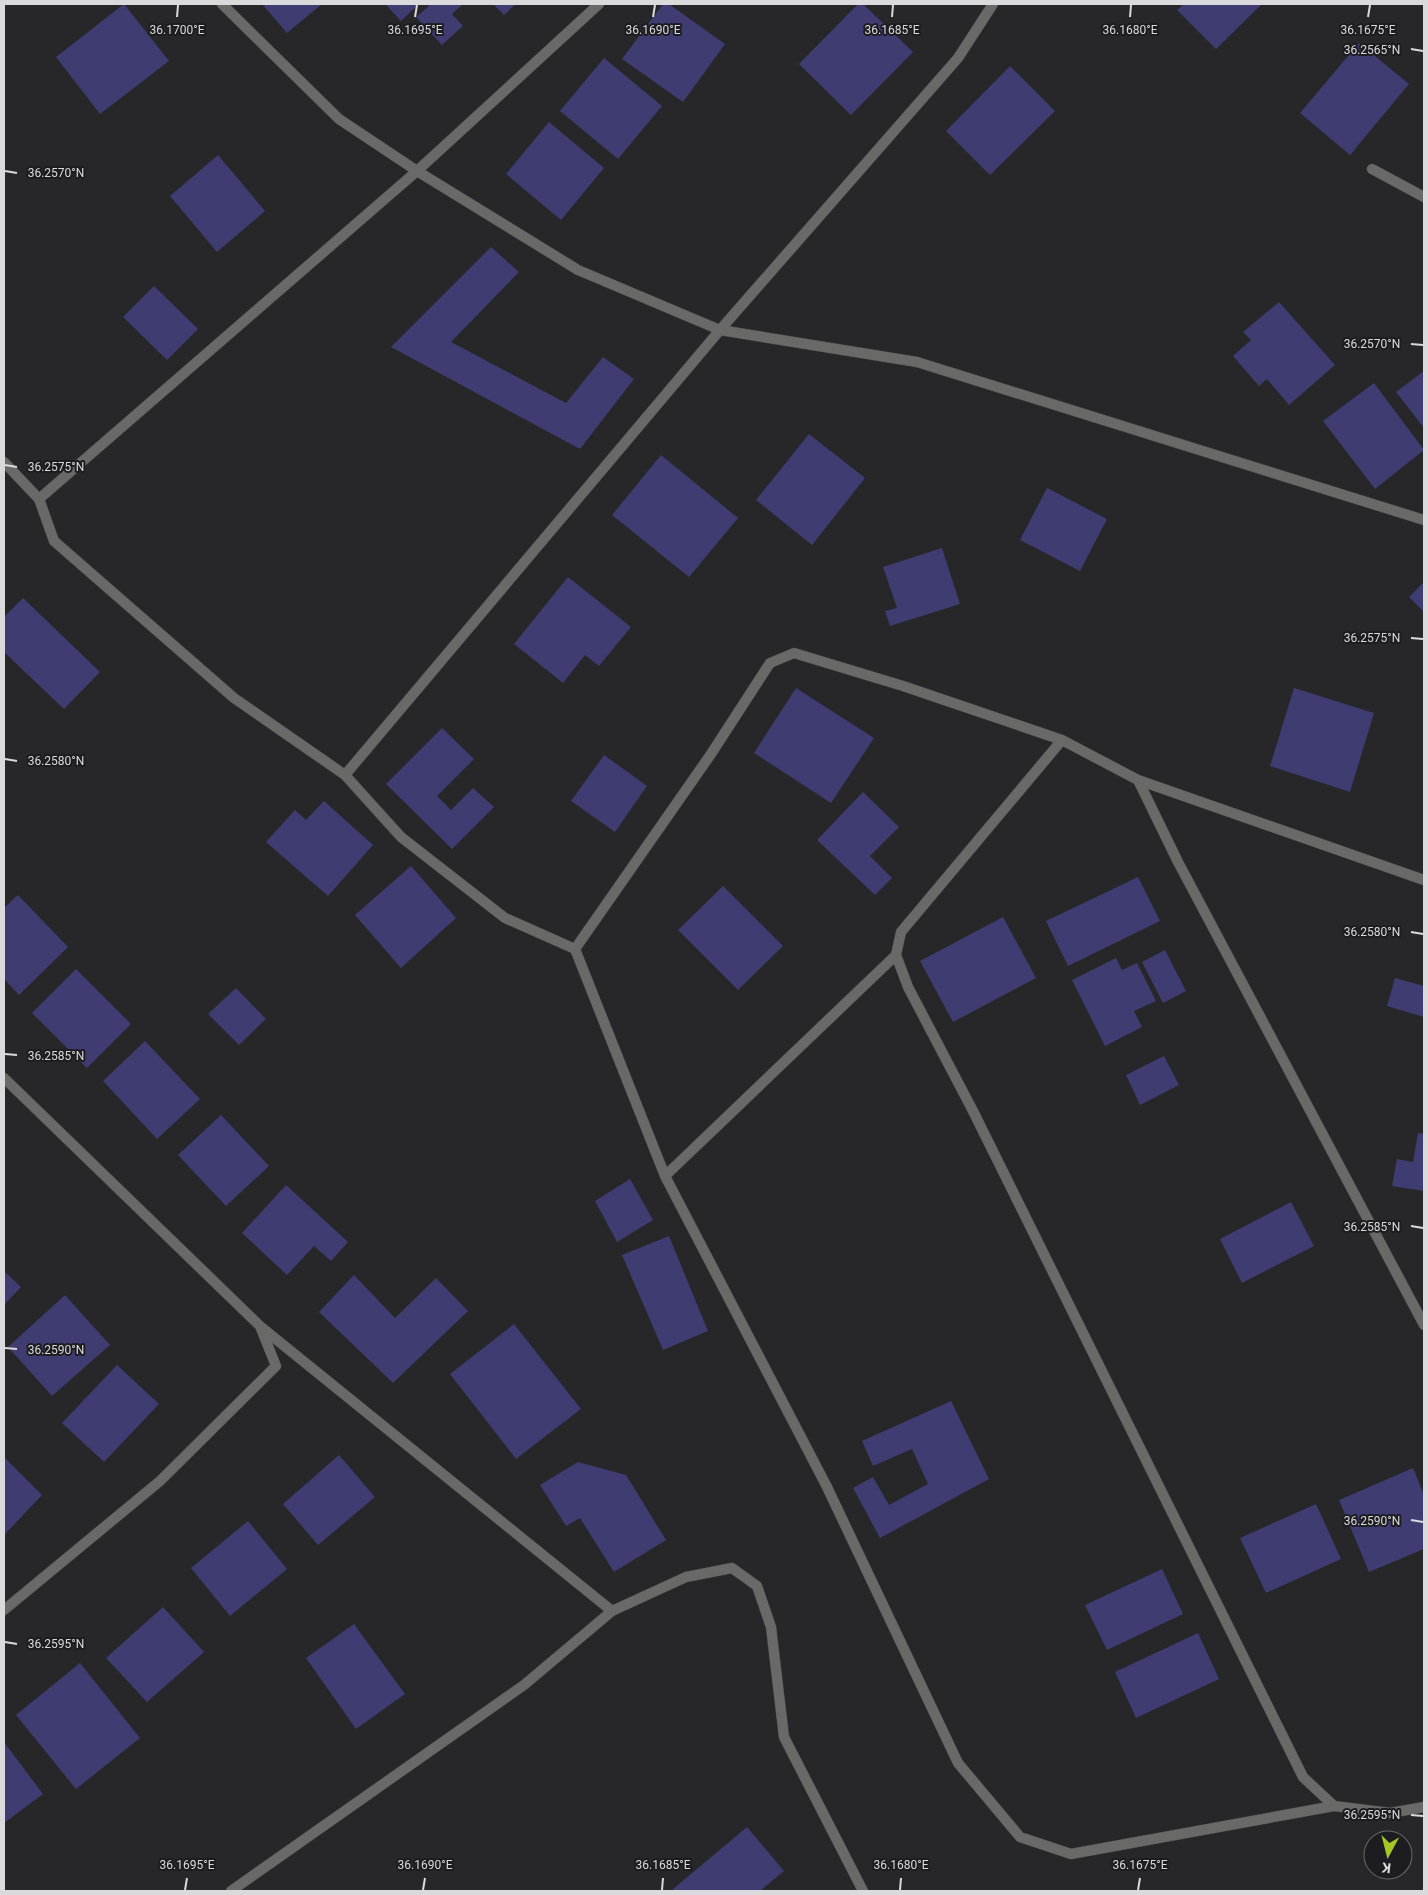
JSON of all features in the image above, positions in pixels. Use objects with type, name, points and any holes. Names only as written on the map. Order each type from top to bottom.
[{"type":"street","points":[[222,4],[339,119],[417,171],[578,270],[720,330],[916,362],[1424,520]]},
{"type":"street","points":[[39,500],[417,171],[599,4]]},
{"type":"street","points":[[345,775],[720,330],[958,58],[994,4]]},
{"type":"street","points":[[1372,169],[1424,197]]},
{"type":"street","points":[[4,462],[39,500],[54,541],[234,698],[345,775],[401,837],[505,918],[575,949],[664,1176],[828,1486],[958,1763],[1020,1837],[1071,1854],[1334,1806],[1390,1813],[1424,1807]]},
{"type":"street","points":[[575,949],[711,754],[770,663],[794,653],[903,686],[1062,740],[1138,780],[1424,880]]},
{"type":"street","points":[[664,1176],[896,955],[901,932],[1062,740]]},
{"type":"street","points":[[1138,780],[1178,862],[1424,1326]]},
{"type":"street","points":[[896,955],[921,1013],[973,1111],[1303,1777],[1334,1806]]},
{"type":"street","points":[[4,1078],[260,1326],[612,1611]]},
{"type":"street","points":[[4,1610],[160,1481],[276,1366],[260,1326]]},
{"type":"street","points":[[231,1891],[524,1685],[612,1611],[686,1578],[732,1568],[757,1586],[771,1627],[779,1675],[784,1737],[863,1891]]},
{"type":"building","points":[[124,4],[169,61],[100,114],[56,57]]},
{"type":"building","points":[[262,4],[322,4],[287,33]]},
{"type":"building","points":[[385,4],[419,4],[401,21]]},
{"type":"building","points":[[427,4],[463,4],[452,14],[463,26],[442,45],[416,17],[429,6]]},
{"type":"building","points":[[493,4],[516,4],[504,15]]},
{"type":"building","points":[[663,4],[669,4],[725,44],[683,102],[622,59]]},
{"type":"building","points":[[858,4],[863,4],[913,52],[851,115],[799,64]]},
{"type":"building","points":[[1184,4],[1262,4],[1216,49],[1177,10]]},
{"type":"building","points":[[1359,43],[1409,84],[1350,155],[1300,113]]},
{"type":"building","points":[[604,58],[662,106],[618,159],[560,111]]},
{"type":"building","points":[[1010,66],[1055,111],[990,175],[946,131]]},
{"type":"building","points":[[549,122],[604,168],[561,220],[506,174]]},
{"type":"building","points":[[218,155],[265,211],[217,252],[170,196]]},
{"type":"building","points":[[491,247],[519,272],[451,342],[566,403],[603,357],[634,379],[580,449],[391,347]]},
{"type":"building","points":[[154,286],[198,329],[167,360],[123,317]]},
{"type":"building","points":[[1279,302],[1335,365],[1289,405],[1267,379],[1259,386],[1233,356],[1251,340],[1243,332]]},
{"type":"building","points":[[1424,371],[1424,428],[1396,392]]},
{"type":"building","points":[[1374,383],[1424,450],[1375,489],[1323,421]]},
{"type":"building","points":[[809,434],[865,478],[812,545],[756,500]]},
{"type":"building","points":[[661,455],[738,518],[689,577],[612,515]]},
{"type":"building","points":[[1047,488],[1107,519],[1080,571],[1020,540]]},
{"type":"building","points":[[942,548],[960,604],[890,626],[885,611],[897,608],[883,567]]},
{"type":"building","points":[[568,577],[631,627],[599,666],[585,655],[563,683],[514,644]]},
{"type":"building","points":[[1424,582],[1424,612],[1409,597]]},
{"type":"building","points":[[23,598],[100,672],[64,709],[4,652],[4,617]]},
{"type":"building","points":[[796,688],[874,738],[831,803],[754,753]]},
{"type":"building","points":[[1294,688],[1374,713],[1350,792],[1270,766]]},
{"type":"building","points":[[442,728],[474,759],[437,796],[451,810],[473,788],[494,807],[452,849],[386,784]]},
{"type":"building","points":[[604,755],[647,786],[615,832],[571,801]]},
{"type":"building","points":[[863,792],[899,827],[870,856],[892,878],[875,895],[817,840]]},
{"type":"building","points":[[324,801],[373,845],[328,896],[266,842],[295,810],[306,820]]},
{"type":"building","points":[[411,866],[456,918],[401,968],[355,915]]},
{"type":"building","points":[[1138,877],[1160,921],[1068,966],[1046,921]]},
{"type":"building","points":[[723,886],[783,946],[738,990],[678,930]]},
{"type":"building","points":[[18,895],[68,947],[19,995],[4,979],[4,908]]},
{"type":"building","points":[[1003,917],[1036,978],[953,1022],[920,961]]},
{"type":"building","points":[[1165,950],[1186,991],[1163,1003],[1142,962]]},
{"type":"building","points":[[1116,958],[1122,970],[1137,963],[1156,1001],[1134,1011],[1142,1027],[1105,1046],[1072,980]]},
{"type":"building","points":[[76,969],[131,1024],[87,1068],[32,1013]]},
{"type":"building","points":[[1395,978],[1424,986],[1424,1017],[1387,1006]]},
{"type":"building","points":[[236,988],[266,1019],[239,1045],[208,1014]]},
{"type":"building","points":[[145,1041],[200,1099],[157,1139],[103,1081]]},
{"type":"building","points":[[1164,1056],[1179,1085],[1140,1105],[1126,1075]]},
{"type":"building","points":[[221,1115],[269,1166],[226,1206],[178,1155]]},
{"type":"building","points":[[1418,1133],[1424,1134],[1424,1191],[1392,1186],[1397,1159],[1413,1162]]},
{"type":"building","points":[[630,1179],[653,1220],[617,1242],[595,1201]]},
{"type":"building","points":[[286,1185],[348,1242],[331,1261],[314,1246],[287,1275],[242,1233]]},
{"type":"building","points":[[1291,1202],[1314,1246],[1242,1283],[1220,1239]]},
{"type":"building","points":[[669,1236],[708,1331],[663,1350],[622,1255]]},
{"type":"building","points":[[4,1271],[21,1287],[4,1305]]},
{"type":"building","points":[[354,1275],[395,1318],[436,1278],[468,1311],[393,1383],[319,1312]]},
{"type":"building","points":[[65,1295],[110,1345],[52,1396],[8,1347]]},
{"type":"building","points":[[514,1324],[581,1409],[516,1459],[450,1374]]},
{"type":"building","points":[[117,1365],[159,1404],[104,1462],[62,1423]]},
{"type":"building","points":[[951,1401],[989,1479],[880,1538],[853,1488],[873,1477],[889,1505],[928,1484],[912,1449],[873,1466],[862,1441]]},
{"type":"building","points":[[339,1455],[375,1497],[318,1545],[283,1504]]},
{"type":"building","points":[[4,1457],[42,1495],[4,1535]]},
{"type":"building","points":[[578,1462],[626,1475],[666,1540],[614,1572],[580,1518],[566,1526],[540,1485]]},
{"type":"building","points":[[1413,1468],[1424,1495],[1424,1549],[1369,1572],[1339,1500]]},
{"type":"building","points":[[1316,1504],[1341,1559],[1266,1593],[1240,1538]]},
{"type":"building","points":[[248,1521],[287,1569],[230,1616],[191,1568]]},
{"type":"building","points":[[1162,1569],[1183,1614],[1107,1650],[1085,1605]]},
{"type":"building","points":[[163,1607],[204,1652],[147,1702],[106,1658]]},
{"type":"building","points":[[354,1624],[405,1694],[356,1729],[306,1658]]},
{"type":"building","points":[[1198,1633],[1219,1679],[1136,1718],[1115,1672]]},
{"type":"building","points":[[80,1663],[140,1738],[76,1789],[16,1715]]},
{"type":"building","points":[[4,1742],[43,1794],[4,1823]]},
{"type":"building","points":[[747,1827],[784,1871],[760,1891],[674,1891],[673,1889]]}]
